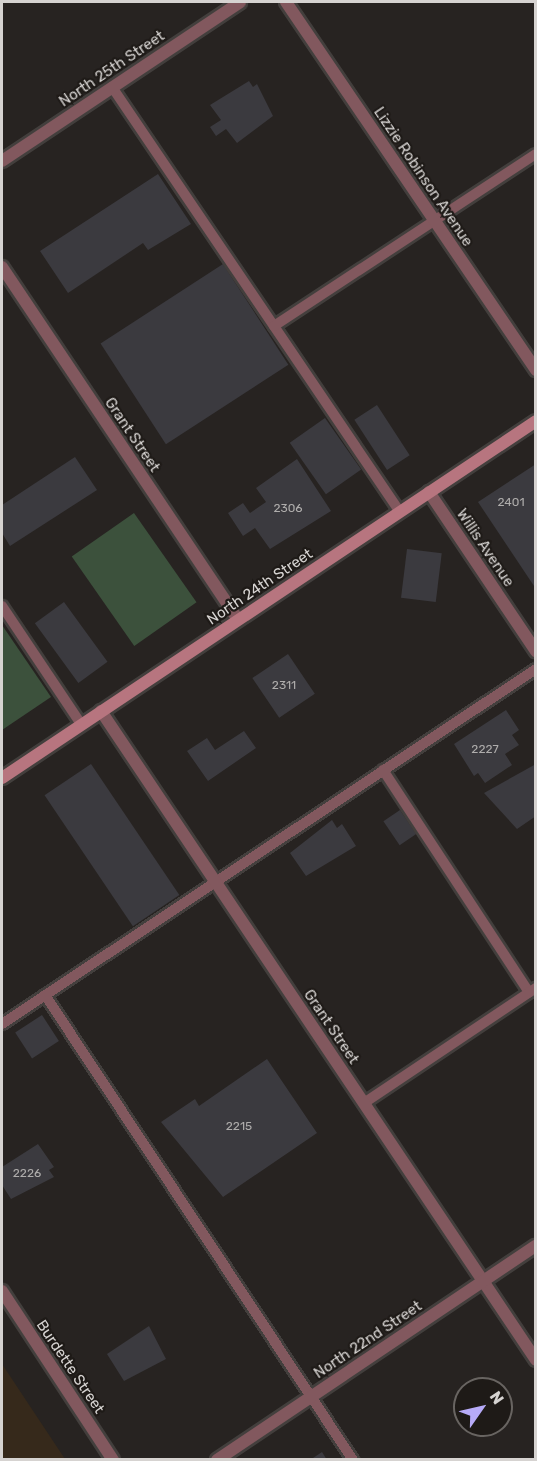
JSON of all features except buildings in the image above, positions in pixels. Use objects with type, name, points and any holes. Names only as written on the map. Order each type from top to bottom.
[{"type":"main road","name":"North 24th Street","points":[[2,778],[536,421]]},
{"type":"street","name":"North 25th Street","points":[[2,161],[240,2]]},
{"type":"street","name":"Lizzie Robinson Avenue","points":[[286,2],[536,370]]},
{"type":"street","name":"Grant Street","points":[[2,267],[238,619]]},
{"type":"street","name":"Willis Avenue","points":[[429,492],[536,651]]},
{"type":"street","name":"Grant Street","points":[[101,711],[536,1360]]},
{"type":"street","name":"North 22nd Street","points":[[217,1460],[536,1246]]},
{"type":"street","name":"Burdette Street","points":[[2,1291],[113,1460]]},
{"type":"lane","points":[[112,87],[400,512]]},
{"type":"lane","points":[[274,326],[536,154]]},
{"type":"lane","points":[[2,606],[81,724]]},
{"type":"lane","points":[[2,1024],[536,669]]},
{"type":"lane","points":[[364,1103],[532,990],[383,770]]},
{"type":"lane","points":[[45,995],[353,1460]]},
{"type":"shaded area","points":[[2,1364],[65,1459],[2,1459]]},
{"type":"green space","points":[[134,513],[197,602],[134,646],[72,557]]},
{"type":"green space","points":[[2,625],[51,697],[2,730]]}]
